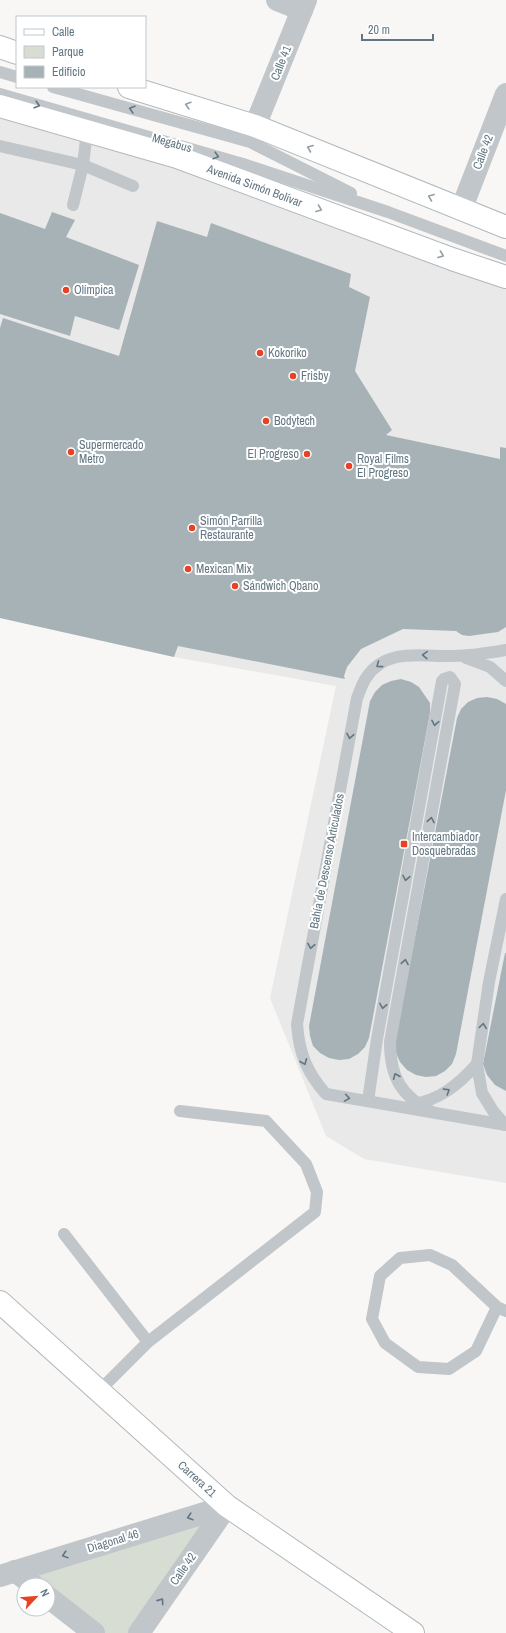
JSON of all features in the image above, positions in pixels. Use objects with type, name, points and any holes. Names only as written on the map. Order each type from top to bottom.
[{"type":"main road","points":[[0,47],[16,53]]},
{"type":"main road","points":[[132,88],[255,126],[506,227]]},
{"type":"main road","name":"Avenida Simón Bolívar","points":[[0,106],[177,157],[452,259],[506,277]]},
{"type":"main road","name":"Carrera 21","points":[[0,1302],[100,1390],[227,1506],[413,1633]]},
{"type":"street","points":[[277,0],[304,5]]},
{"type":"street","name":"Calle 41","points":[[255,126],[304,5]]},
{"type":"street","name":"Calle 42","points":[[461,210],[506,94]]},
{"type":"street","name":"Calle 42","points":[[139,1633],[227,1506]]},
{"type":"street","name":"Diagonal 46","points":[[7,1574],[227,1506]]},
{"type":"street","points":[[56,1603],[94,1633]]},
{"type":"lane","points":[[0,72],[16,77]]},
{"type":"lane","name":"Megabus","points":[[57,88],[250,142],[388,212]]},
{"type":"lane","name":"Megabus","points":[[0,94],[243,164],[388,212],[506,256]]},
{"type":"lane","points":[[73,205],[83,165],[87,131]]},
{"type":"lane","points":[[0,146],[83,165],[133,186]]},
{"type":"lane","points":[[453,656],[506,650]]},
{"type":"lane","name":"Bahía de Descenso Articulados","points":[[396,1106],[326,1094],[313,1080],[304,1063],[298,1044],[296,1024],[357,698],[366,679],[373,669],[383,661],[395,656],[408,654],[453,656]]},
{"type":"lane","points":[[453,656],[473,659],[490,667],[506,681]]},
{"type":"lane","points":[[450,677],[455,684],[390,1042],[368,1102],[377,1039],[442,681],[450,677]]},
{"type":"lane","points":[[505,1125],[493,1112],[482,1093],[477,1064],[489,982],[506,899]]},
{"type":"lane","points":[[390,1042],[390,1059],[395,1076],[404,1091],[416,1104],[432,1112]]},
{"type":"lane","points":[[396,1106],[416,1104],[436,1098],[450,1090],[464,1079],[477,1064]]},
{"type":"lane","points":[[396,1106],[505,1125]]},
{"type":"lane","points":[[100,1390],[148,1342],[315,1212],[317,1192],[306,1164],[266,1121],[180,1111]]},
{"type":"lane","points":[[64,1234],[148,1342]]},
{"type":"lane","points":[[430,1255],[452,1265],[502,1309],[476,1350],[449,1369],[418,1367],[385,1344],[372,1319],[380,1276],[400,1258],[430,1255]]},
{"type":"shaded area","points":[[0,106],[506,277],[506,1183],[364,1159],[326,1136],[270,998],[336,686],[174,657],[0,618]]},
{"type":"green space","points":[[227,1506],[139,1633],[94,1633],[56,1603],[56,1577],[23,1577],[15,1571]]},
{"type":"building","name":"Olímpica","points":[[52,212],[75,220],[66,237],[139,265],[119,330],[75,316],[70,336],[0,314],[0,213],[45,229]]},
{"type":"building","name":"El Progreso","points":[[157,221],[207,237],[211,223],[351,274],[349,287],[370,297],[355,371],[392,430],[386,435],[500,459],[500,447],[506,448],[506,627],[498,632],[469,636],[462,635],[456,631],[403,629],[361,649],[347,667],[344,676],[345,679],[178,646],[174,657],[0,618],[0,328],[3,318],[119,356]]},
{"type":"building","points":[[401,679],[411,682],[419,687],[430,703],[430,713],[369,1038],[365,1047],[358,1054],[349,1059],[339,1060],[329,1058],[320,1053],[313,1046],[309,1026],[370,701],[375,692],[382,685]]},
{"type":"building","points":[[487,697],[497,699],[506,704],[506,790],[456,1054],[452,1064],[445,1071],[436,1076],[426,1077],[416,1075],[407,1070],[400,1062],[396,1053],[395,1042],[457,718],[461,709],[468,702],[477,698]]},
{"type":"building","points":[[505,953],[506,1091],[495,1085],[487,1075],[483,1064]]},
{"type":"place","name":"Olímpica","points":[[66,290]]},
{"type":"place","name":"Kokoriko","points":[[260,353]]},
{"type":"place","name":"Frisby","points":[[293,376]]},
{"type":"place","name":"Bodytech","points":[[266,421]]},
{"type":"place","name":"Supermercado Metro","points":[[71,452]]},
{"type":"place","name":"El Progreso","points":[[307,454]]},
{"type":"place","name":"Royal Films El Progreso","points":[[349,466]]},
{"type":"place","name":"Simón Parrilla Restaurante","points":[[192,528]]},
{"type":"place","name":"Mexican Mix","points":[[188,569]]},
{"type":"place","name":"Sándwich Qbano","points":[[235,586]]},
{"type":"place","name":"Intercambiador Dosquebradas","points":[[404,844]]}]
